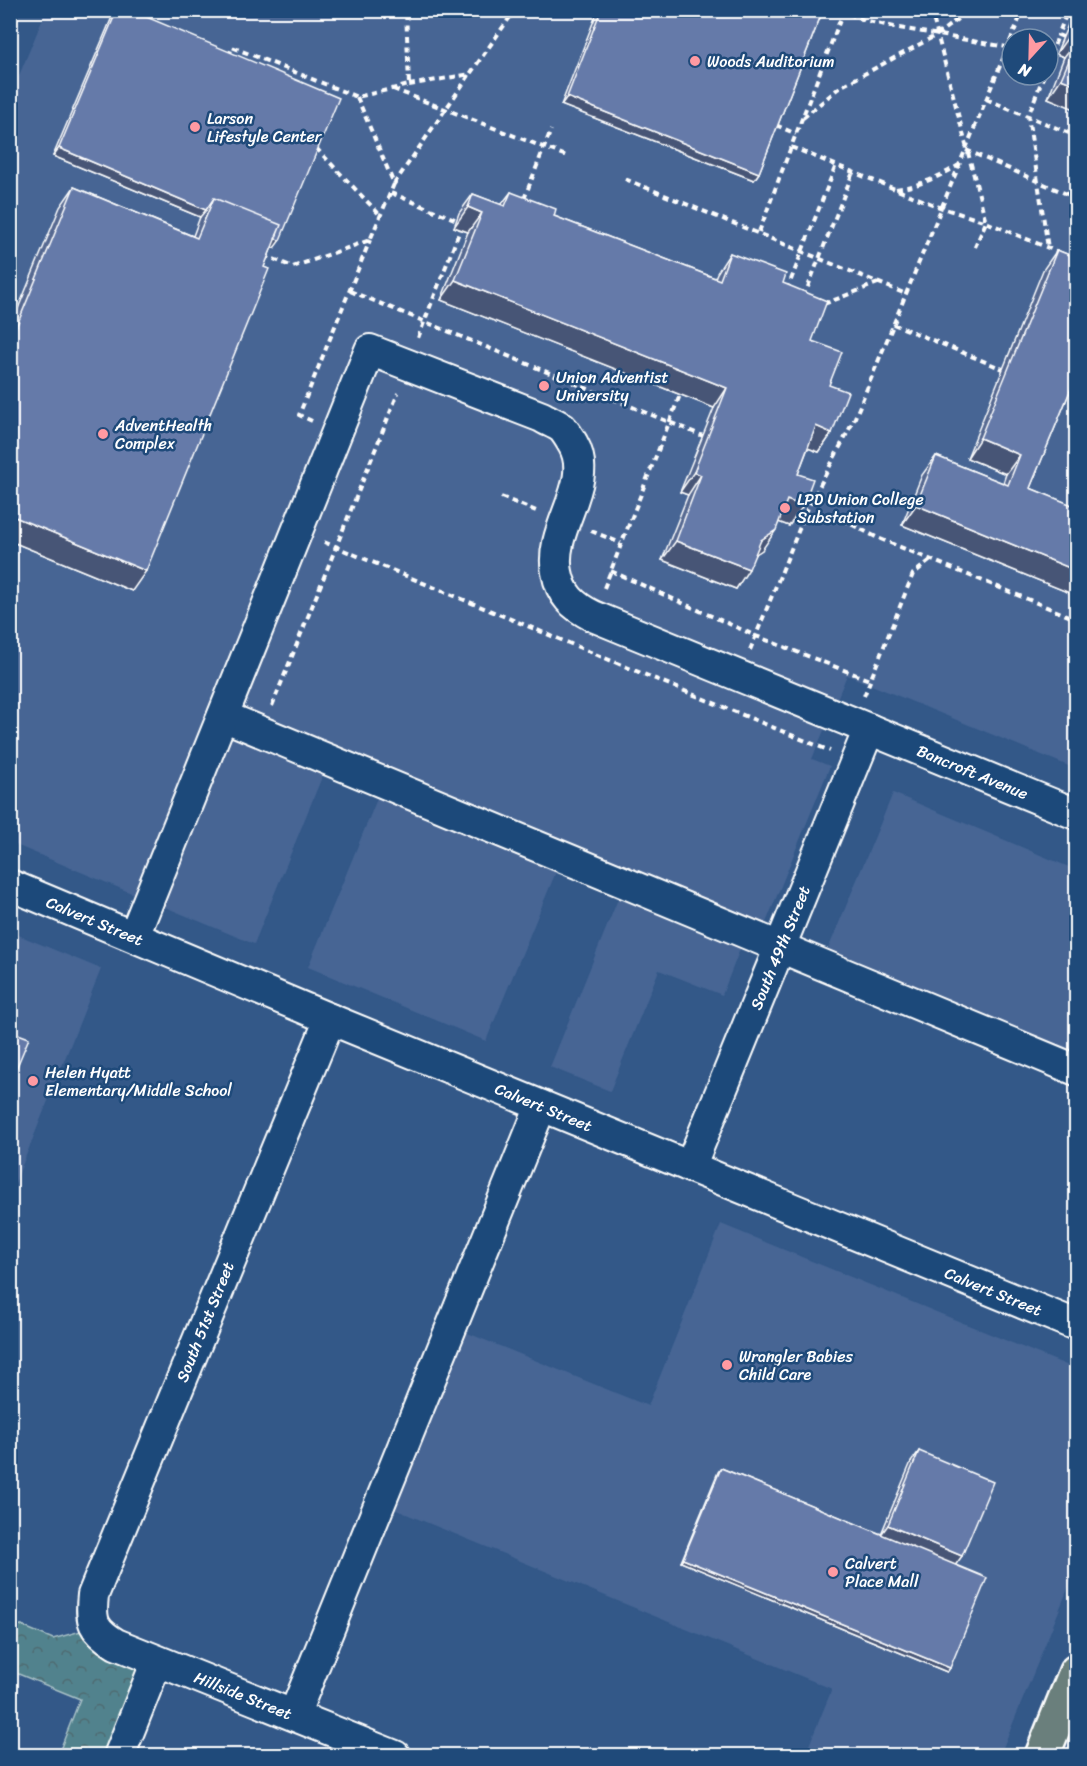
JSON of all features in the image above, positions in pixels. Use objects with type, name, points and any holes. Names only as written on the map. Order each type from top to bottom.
[{"type":"main road","points":[[1042,1755],[1077,1672]]},
{"type":"street","name":"Bancroft Avenue","points":[[337,433],[370,350],[542,417],[562,428],[577,451],[579,482],[564,521],[554,560],[563,594],[576,607],[593,616],[1077,814]]},
{"type":"street","points":[[134,936],[337,433]]},
{"type":"street","points":[[223,716],[1077,1070]]},
{"type":"street","name":"South 49th Street","points":[[690,1167],[780,947],[861,725]]},
{"type":"street","name":"Calvert Street","points":[[10,885],[330,1019],[1077,1325]]},
{"type":"street","name":"South 51st Street","points":[[95,1627],[91,1614],[93,1595],[330,1019]]},
{"type":"street","points":[[294,1715],[541,1106]]},
{"type":"street","name":"Hillside Street","points":[[95,1627],[103,1636],[116,1644],[395,1755]]},
{"type":"street","points":[[119,1755],[157,1661]]},
{"type":"path","points":[[406,10],[409,85]]},
{"type":"path","points":[[337,433],[299,415],[370,240],[394,184],[515,10]]},
{"type":"path","points":[[931,10],[986,222],[975,248]]},
{"type":"path","points":[[802,119],[840,87],[937,35],[969,10]]},
{"type":"path","points":[[1017,27],[1023,10]]},
{"type":"path","points":[[1060,30],[1068,10]]},
{"type":"path","points":[[759,232],[842,11],[894,27],[1000,45]]},
{"type":"path","points":[[228,61],[232,47],[357,97],[470,74]]},
{"type":"path","points":[[740,675],[806,512],[854,420],[1000,69]]},
{"type":"path","points":[[1039,87],[1028,116],[1048,248]]},
{"type":"path","points":[[393,89],[568,157]]},
{"type":"path","points":[[357,97],[394,184]]},
{"type":"path","points":[[986,99],[1077,136]]},
{"type":"path","points":[[776,125],[796,134]]},
{"type":"path","points":[[520,208],[551,130]]},
{"type":"path","points":[[790,147],[942,208],[986,222],[1067,256]]},
{"type":"path","points":[[316,148],[381,216]]},
{"type":"path","points":[[966,150],[1077,198]]},
{"type":"path","points":[[895,189],[912,187],[930,181],[959,164]]},
{"type":"path","points":[[784,298],[836,165]]},
{"type":"path","points":[[801,305],[853,172]]},
{"type":"path","points":[[625,178],[906,294]]},
{"type":"path","points":[[391,193],[456,220]]},
{"type":"path","points":[[262,732],[409,365],[423,321],[460,230]]},
{"type":"path","points":[[263,255],[293,267],[370,240]]},
{"type":"path","points":[[818,306],[879,283]]},
{"type":"path","points":[[350,291],[669,424],[703,436]]},
{"type":"path","points":[[893,324],[1003,369]]},
{"type":"path","points":[[593,616],[680,395]]},
{"type":"path","points":[[501,497],[564,521]]},
{"type":"path","points":[[833,515],[879,538],[1077,618]]},
{"type":"path","points":[[297,531],[839,754],[861,725],[872,681],[914,574],[932,560]]},
{"type":"path","points":[[610,572],[756,636],[872,681]]},
{"type":"shaded area","name":"Union Adventist University","points":[[46,11],[1076,11],[1076,769],[847,675],[812,759],[830,766],[763,930],[324,772],[254,944],[11,843],[10,97]]},
{"type":"shaded area","points":[[893,793],[1076,870],[1076,1062],[824,959]]},
{"type":"shaded area","points":[[379,794],[558,867],[486,1041],[308,967]]},
{"type":"shaded area","points":[[620,894],[742,944],[722,995],[659,970],[610,1091],[550,1067]]},
{"type":"shaded area","name":"Helen Hyatt Elementary/Middle School","points":[[11,932],[101,969],[11,1193]]},
{"type":"shaded area","points":[[721,1224],[1076,1369],[1076,1569],[1000,1755],[805,1755],[832,1689],[394,1509],[465,1332],[648,1406]]},
{"type":"green space","points":[[10,1621],[53,1639],[95,1627],[157,1661],[119,1755],[58,1755],[80,1699],[11,1671]]},
{"type":"building","name":"Larson Lifestyle Center","points":[[117,10],[130,10],[339,98],[280,240],[275,239],[281,225],[214,198],[206,210],[59,148]]},
{"type":"building","points":[[601,10],[823,10],[759,173],[567,97]]},
{"type":"building","points":[[1077,19],[1077,37],[1070,34]]},
{"type":"building","points":[[1077,42],[1077,85],[1061,79]]},
{"type":"building","name":"AdventHealth Complex","points":[[74,187],[197,238],[214,198],[281,225],[264,267],[269,269],[146,571],[10,515],[10,342]]},
{"type":"building","points":[[511,192],[556,209],[554,216],[720,280],[730,253],[786,274],[783,283],[827,301],[812,341],[842,352],[829,385],[848,392],[832,433],[816,426],[798,474],[813,479],[803,506],[787,500],[776,530],[761,540],[749,569],[676,541],[701,475],[694,472],[727,388],[455,280],[482,213],[468,207],[473,194],[505,206]]},
{"type":"building","points":[[1057,250],[1077,258],[1077,374],[1030,488],[1077,507],[1077,571],[916,505],[936,456],[1008,485],[1020,455],[980,438]]},
{"type":"building","points":[[10,1031],[29,1038],[16,1069],[10,1066]]},
{"type":"building","points":[[919,1451],[993,1482],[962,1556],[888,1525]]},
{"type":"building","name":"Calvert Place Mall","points":[[721,1468],[987,1578],[950,1668],[683,1559]]},
{"type":"place","name":"Woods Auditorium","points":[[695,61]]},
{"type":"place","name":"Larson Lifestyle Center","points":[[195,127]]},
{"type":"place","name":"Union Adventist University","points":[[544,386]]},
{"type":"place","name":"AdventHealth Complex","points":[[103,434]]},
{"type":"place","name":"LPD Union College Substation","points":[[785,508]]},
{"type":"place","name":"Helen Hyatt Elementary/Middle School","points":[[33,1081]]},
{"type":"place","name":"Wrangler Babies Child Care","points":[[727,1365]]},
{"type":"place","name":"Calvert Place Mall","points":[[833,1572]]}]
